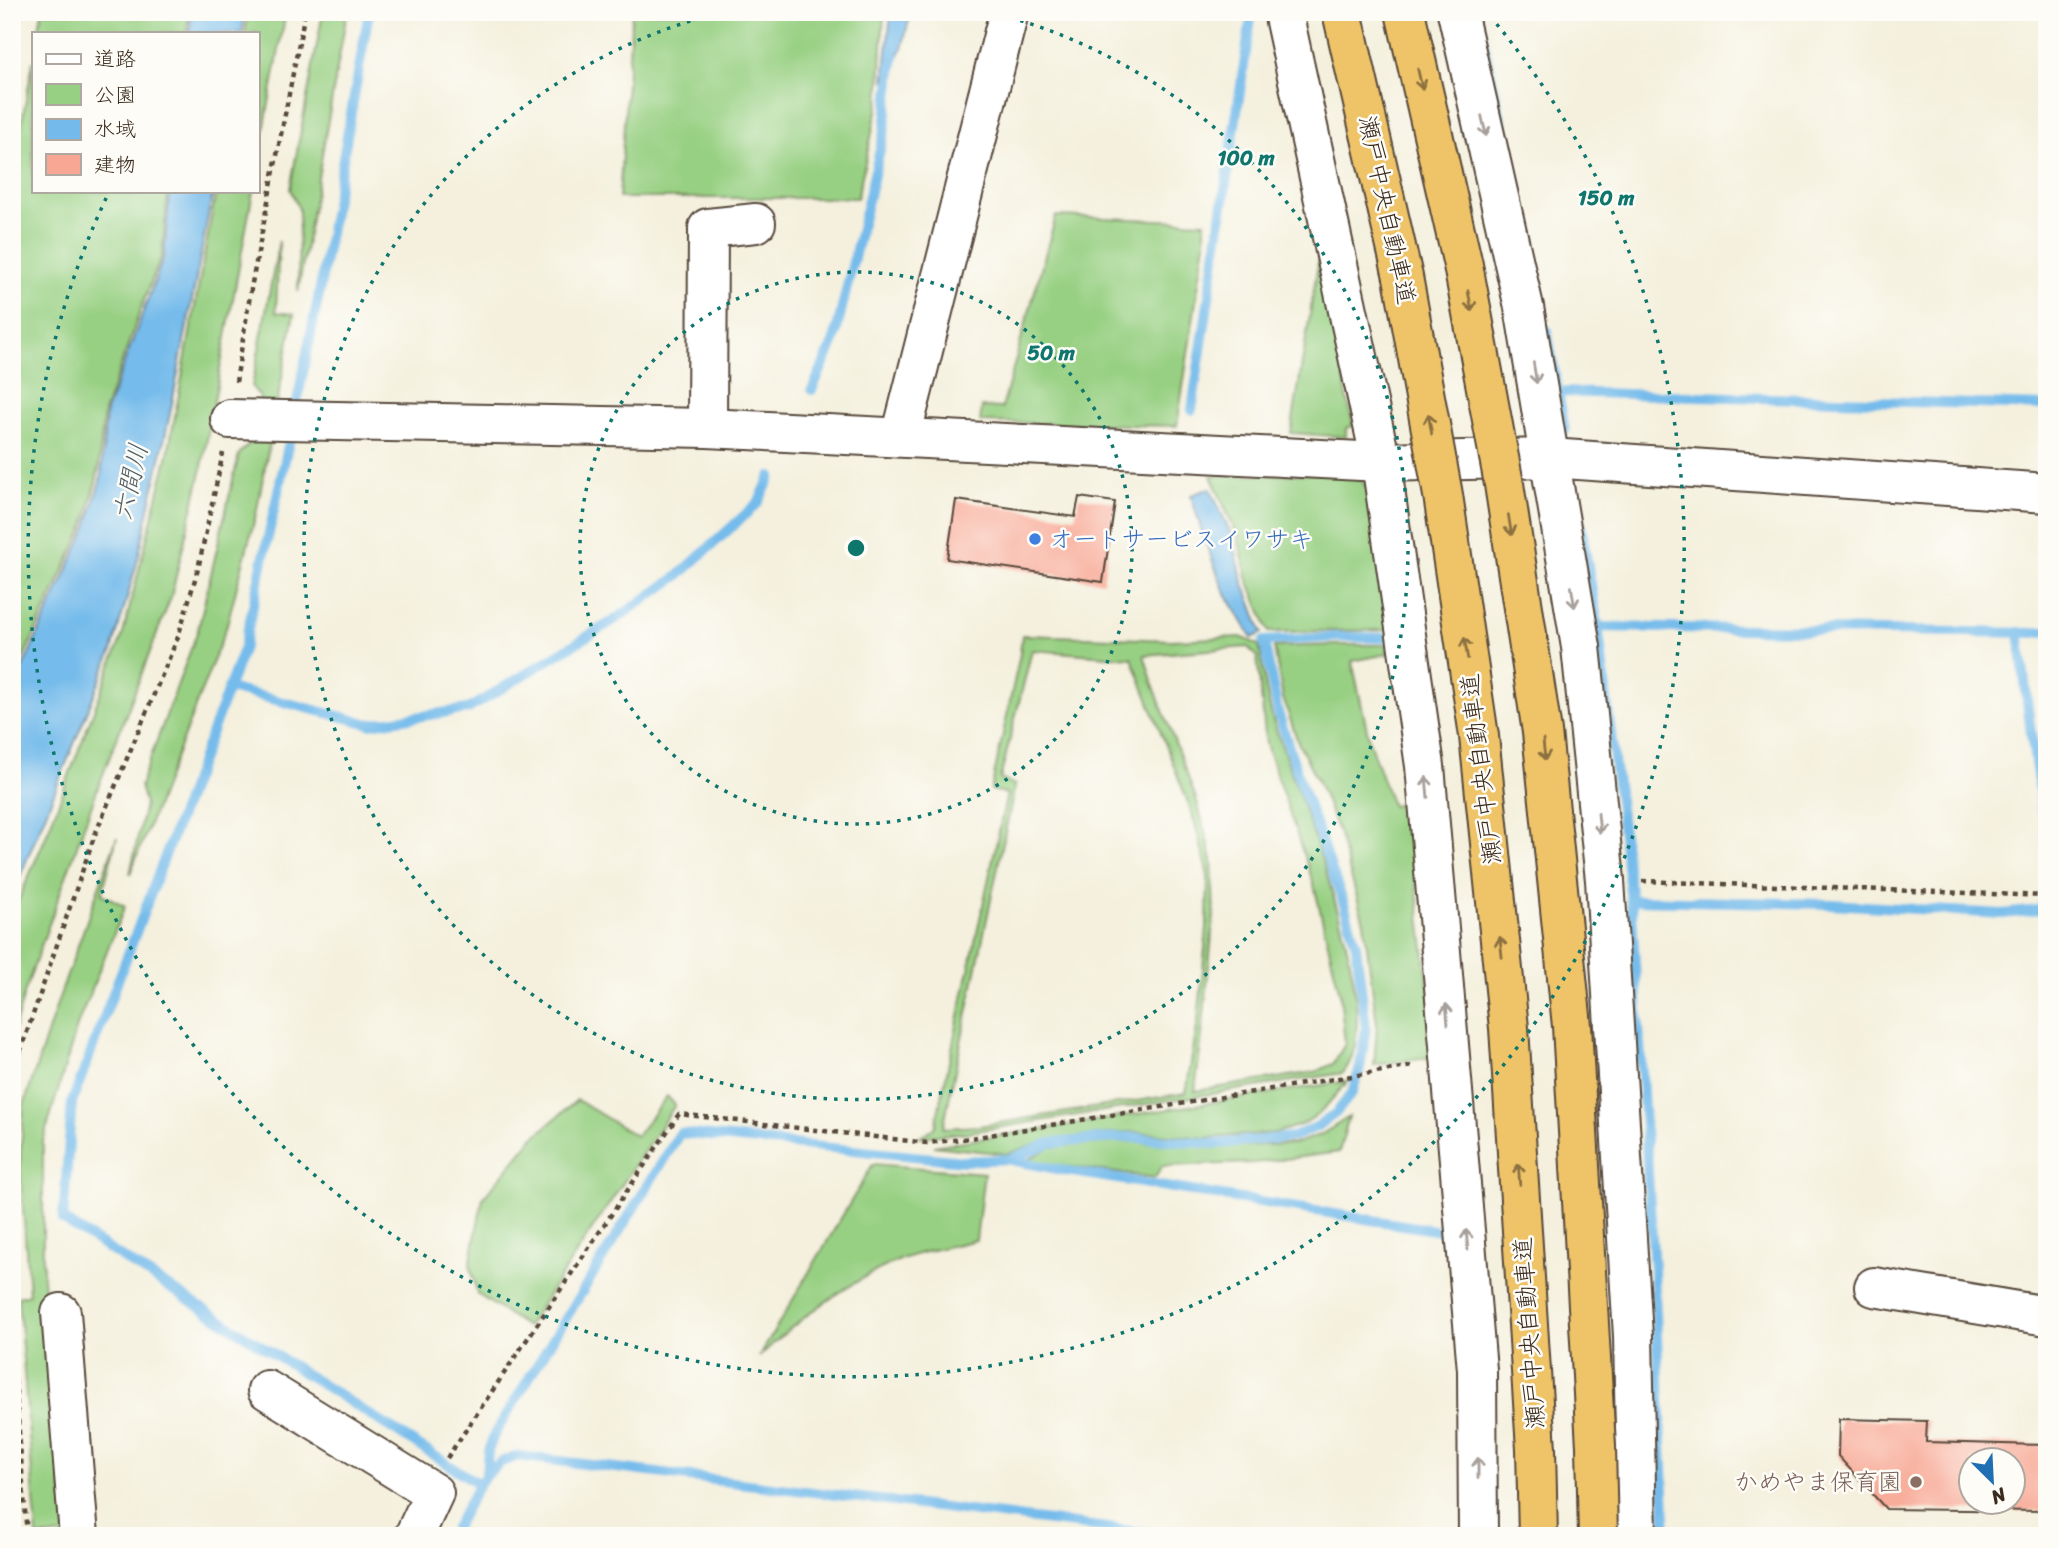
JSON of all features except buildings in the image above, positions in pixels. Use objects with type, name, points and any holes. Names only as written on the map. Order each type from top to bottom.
[{"type":"highway","name":"瀬戸中央自動車道","points":[[1342,12],[1405,290],[1443,495],[1479,736],[1509,1028],[1536,1449],[1538,1536]]},
{"type":"highway","points":[[1405,12],[1463,265],[1504,484],[1542,732],[1572,1026],[1598,1536]]},
{"type":"street","points":[[901,437],[1009,12]]},
{"type":"street","points":[[1283,12],[1381,462],[1425,766],[1477,1370],[1478,1536]]},
{"type":"street","points":[[1457,12],[1524,307],[1581,647],[1605,880],[1633,1336],[1637,1536]]},
{"type":"street","points":[[707,428],[708,228],[756,223]]},
{"type":"street","points":[[230,419],[707,428],[1381,462],[1550,458],[2047,493]]},
{"type":"street","points":[[1874,1287],[2047,1316]]},
{"type":"street","points":[[61,1314],[79,1536]]},
{"type":"street","points":[[267,1390],[433,1493],[414,1536]]},
{"type":"path","points":[[12,1081],[94,837],[178,637],[198,569],[230,419],[252,284],[305,12]]},
{"type":"path","points":[[1637,881],[2044,896]]},
{"type":"path","points":[[455,1446],[679,1114],[927,1143],[985,1136],[1378,1072]]},
{"type":"path","points":[[12,1340],[27,1536]]},
{"type":"green space","points":[[12,12],[23,12],[12,68]]},
{"type":"green space","points":[[42,12],[190,12],[186,32],[38,32]]},
{"type":"green space","points":[[249,12],[286,12],[259,157],[259,32],[245,32]]},
{"type":"green space","points":[[323,12],[347,12],[298,292],[299,209],[290,189]]},
{"type":"green space","points":[[632,12],[884,12],[879,102],[857,198],[619,198]]},
{"type":"green space","points":[[32,66],[32,192],[168,192],[162,255],[104,412],[98,473],[85,525],[12,682],[12,176]]},
{"type":"green space","points":[[216,192],[253,192],[201,472],[171,597],[97,790],[25,991],[12,1037],[12,915],[44,841],[123,634],[168,454]]},
{"type":"green space","points":[[1056,216],[1205,222],[1205,242],[1177,426],[980,422],[982,407],[1002,408]]},
{"type":"green space","points":[[279,241],[276,312],[294,314],[256,514],[226,628],[130,874],[145,804],[140,786],[198,630],[239,454],[253,440],[260,397],[252,387]]},
{"type":"green space","points":[[1319,257],[1353,426],[1346,428],[1346,437],[1291,433]]},
{"type":"green space","points":[[1349,473],[1362,481],[1368,490],[1390,630],[1269,632],[1247,577],[1238,537],[1211,476]]},
{"type":"green space","points":[[1022,635],[1172,640],[1241,637],[1259,645],[1273,719],[1335,900],[1348,954],[1356,1002],[1355,1044],[1343,1073],[970,1132],[919,1137],[935,1127],[1007,794],[991,790]],"holes":[[[1248,647],[1257,657],[1266,744],[1314,885],[1340,994],[1345,1044],[1333,1064],[1315,1072],[1195,1091],[1214,915],[1212,860],[1197,801],[1144,655]],[[1032,650],[1132,658],[1189,805],[1208,876],[1207,928],[1198,1021],[1186,1093],[979,1126],[943,1128],[1015,785],[1000,779]]]},
{"type":"green space","points":[[1387,645],[1388,654],[1352,661],[1370,744],[1392,806],[1406,800],[1436,1048],[1427,1058],[1374,1065],[1377,1025],[1364,922],[1339,834],[1298,742],[1283,698],[1274,647]]},
{"type":"green space","points":[[117,837],[102,894],[125,906],[78,1023],[43,1141],[43,1278],[66,1536],[37,1536],[18,1297],[29,1294],[20,1164],[24,1105]]},
{"type":"green space","points":[[1348,1081],[1320,1113],[1303,1124],[1276,1133],[1206,1138],[1129,1132],[1048,1140],[1007,1154],[933,1146]]},
{"type":"green space","points":[[667,1096],[675,1105],[527,1327],[477,1294],[470,1264],[483,1198],[533,1138],[577,1100],[636,1136]]},
{"type":"green space","points":[[1349,1117],[1339,1152],[1254,1163],[1162,1166],[1155,1178],[1026,1161],[1050,1147],[1126,1141],[1211,1147],[1294,1144],[1322,1134]]},
{"type":"green space","points":[[873,1164],[984,1173],[976,1240],[911,1256],[883,1267],[808,1315],[759,1357]]},
{"type":"water","points":[[192,12],[246,12],[242,32],[189,32]]},
{"type":"water","points":[[891,12],[911,12],[902,49],[884,81]]},
{"type":"water","name":"六間川","points":[[170,192],[213,192],[170,414],[138,559],[112,651],[12,896],[12,691],[87,527],[101,477],[106,412],[164,256]]},
{"type":"water","points":[[1210,488],[1232,536],[1242,578],[1262,633],[1252,638],[1224,590],[1203,536],[1191,495]]},
{"type":"waterway","points":[[295,412],[319,294],[369,12]]},
{"type":"waterway","points":[[1192,410],[1252,12]]},
{"type":"waterway","points":[[1477,12],[1533,260]]},
{"type":"waterway","points":[[812,390],[834,341],[885,129],[894,54]]},
{"type":"waterway","points":[[1547,330],[1565,431]]},
{"type":"waterway","points":[[1559,392],[2047,406]]},
{"type":"waterway","points":[[292,428],[244,647],[72,1102],[63,1220],[479,1484],[486,1475],[488,1451],[494,1435],[680,1133],[964,1161],[1010,1159],[1050,1143],[1128,1137],[1216,1144],[1293,1137],[1318,1126],[1336,1113],[1352,1093],[1360,1068],[1366,1028],[1356,945],[1278,712],[1264,641],[1341,637],[1390,638]]},
{"type":"waterway","points":[[228,688],[370,724],[468,709],[616,619],[678,576],[758,503],[771,476]]},
{"type":"waterway","points":[[1576,496],[1598,626],[1631,900],[1654,1269],[1666,1536]]},
{"type":"waterway","points":[[1592,627],[2034,633],[2047,631]]},
{"type":"waterway","points":[[2019,632],[2047,844]]},
{"type":"waterway","points":[[1631,900],[1831,904],[2002,914],[2040,910],[2047,895]]},
{"type":"waterway","points":[[1011,1160],[1453,1233]]},
{"type":"waterway","points":[[486,1475],[501,1462],[518,1456],[1173,1536]]},
{"type":"waterway","points":[[451,1536],[479,1484]]},
{"type":"place","name":"オートサービスイワサキ","points":[[1035,539]]},
{"type":"place","name":"かめやま保育園","points":[[1916,1482]]}]
